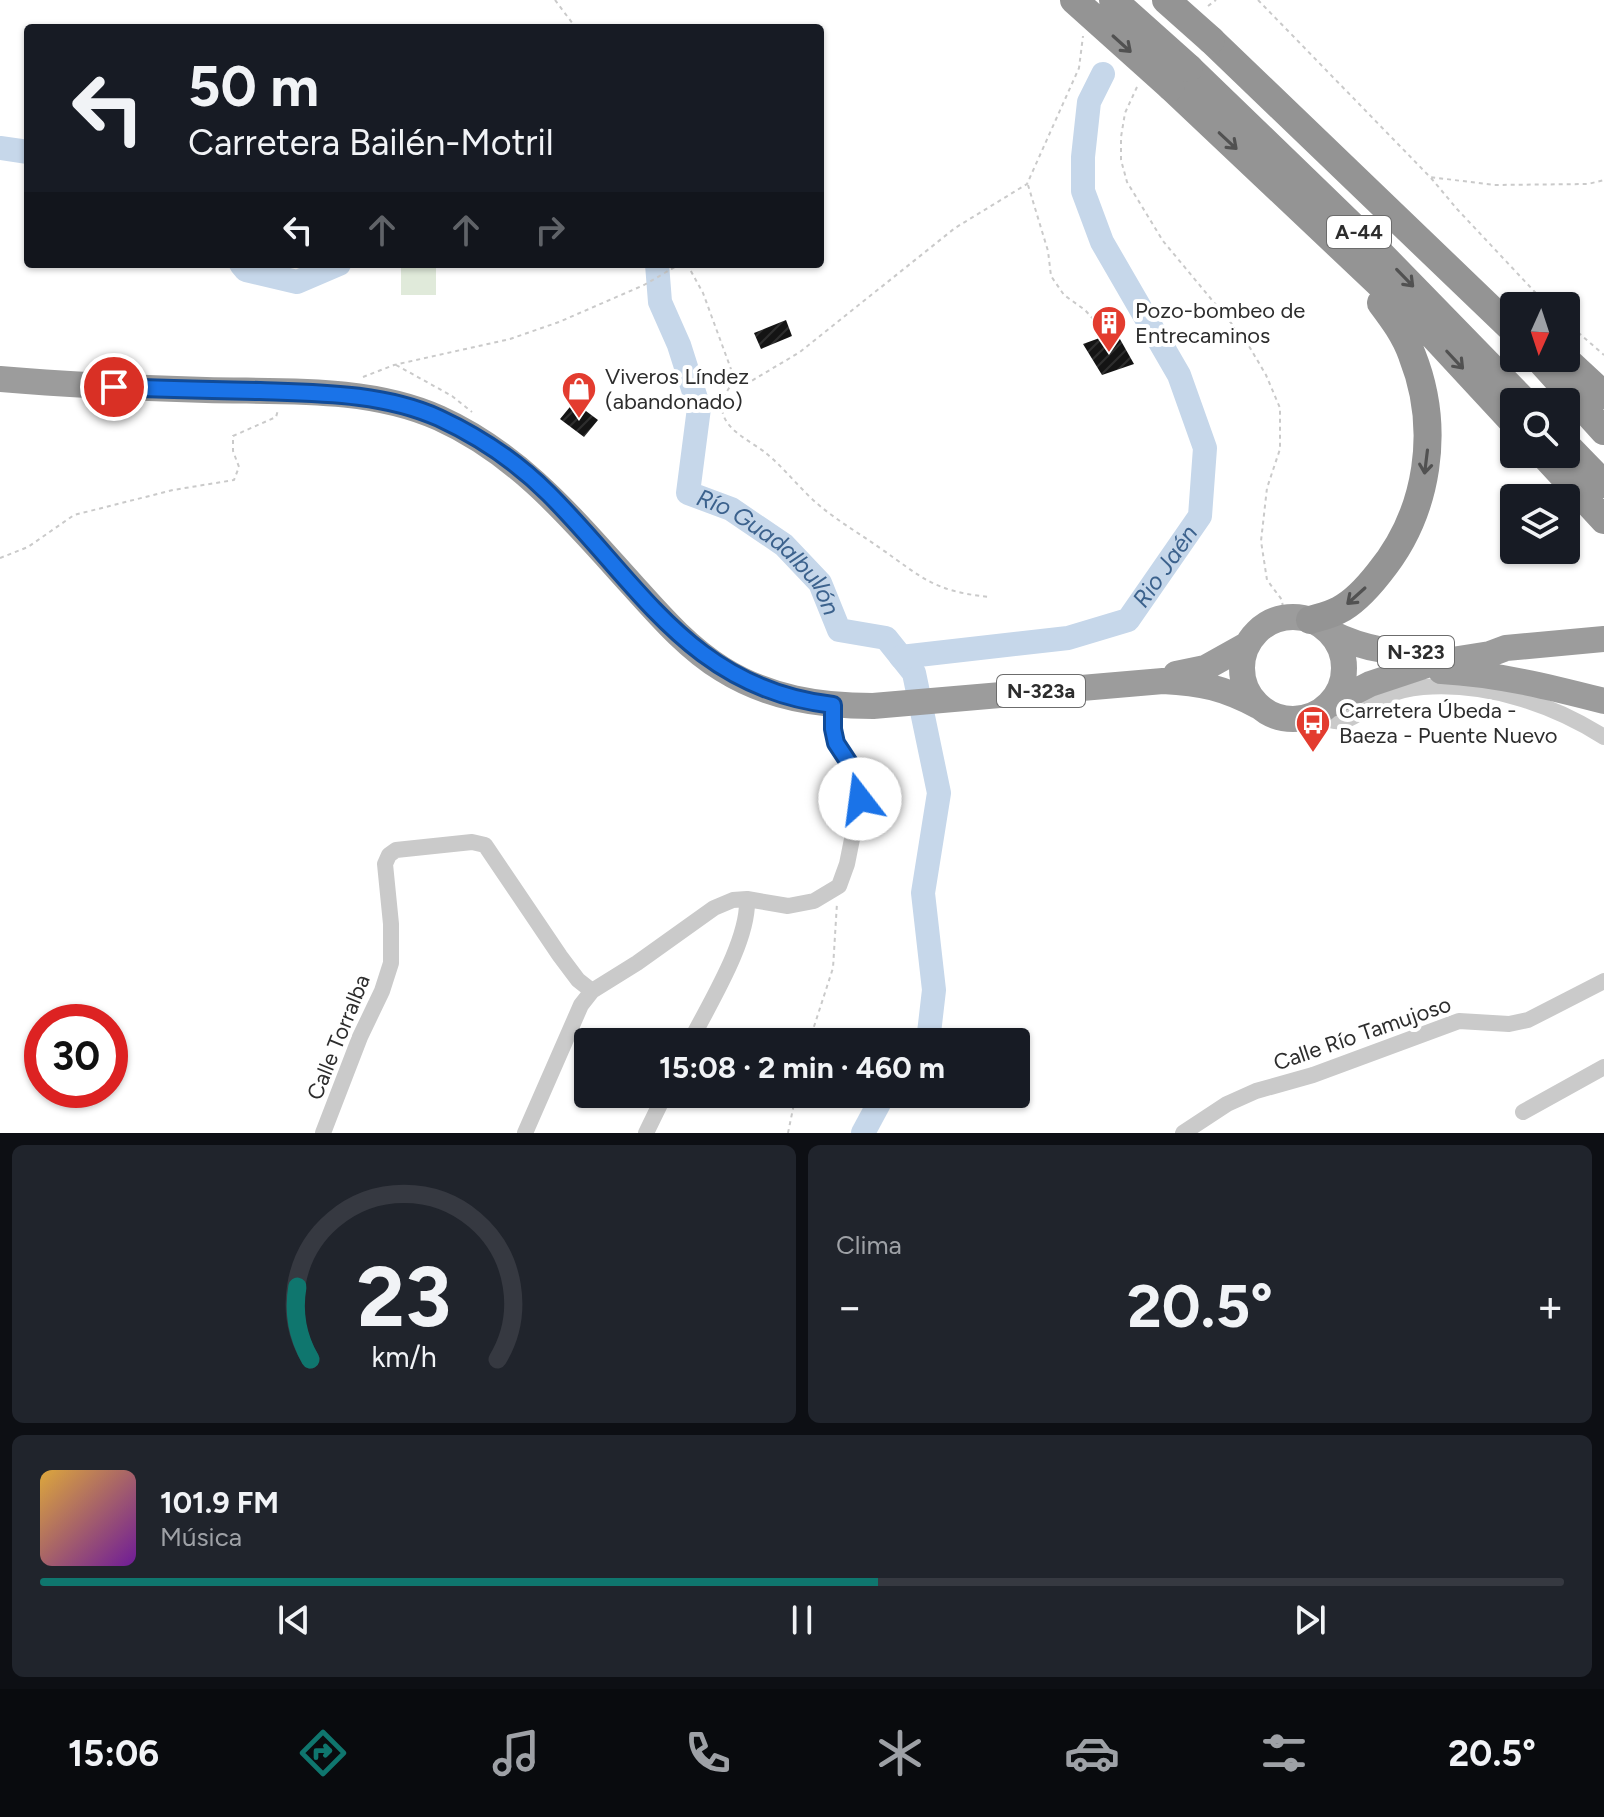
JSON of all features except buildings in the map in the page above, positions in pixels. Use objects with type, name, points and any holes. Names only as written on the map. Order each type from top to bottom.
[{"type":"highway","points":[[1074,0],[1180,77],[1326,233],[1426,328],[1500,408]]},
{"type":"highway","name":"A-44","points":[[1113,0],[1180,77],[1368,241],[1511,388]]},
{"type":"highway","name":"A-44","points":[[1166,0],[1346,167],[1500,317]]},
{"type":"highway","points":[[1346,167],[1414,219],[1500,299]]},
{"type":"highway","points":[[1125,683],[1146,676],[1205,668],[1248,644],[1263,627],[1308,623],[1338,611],[1351,602],[1391,557],[1407,528],[1418,502],[1428,446],[1425,401],[1408,344],[1380,301],[1326,233]]},
{"type":"highway","points":[[1551,372],[1604,431]]},
{"type":"highway","points":[[1579,372],[1604,395]]},
{"type":"highway","points":[[0,379],[84,386],[342,395],[408,407],[437,417],[488,444],[550,495],[662,618],[702,655],[756,687],[788,698],[833,705]]},
{"type":"highway","points":[[1580,459],[1604,484]]},
{"type":"highway","points":[[1556,468],[1604,520]]},
{"type":"highway","points":[[1308,623],[1339,647],[1344,673],[1339,690],[1323,709]]},
{"type":"highway","name":"N-323","points":[[1308,623],[1347,641],[1385,652],[1422,652],[1491,645],[1506,648],[1604,639]]},
{"type":"highway","points":[[1248,644],[1241,670],[1244,684],[1258,706]]},
{"type":"highway","points":[[1402,672],[1506,648]]},
{"type":"highway","points":[[1402,672],[1436,670],[1471,673],[1543,685],[1604,701]]},
{"type":"highway","name":"N-323","points":[[1125,683],[1200,683],[1220,688],[1274,716],[1291,719],[1323,709],[1402,672]]},
{"type":"highway","name":"N-323a","points":[[833,705],[873,706],[1125,683]]},
{"type":"street","points":[[1323,709],[1334,723],[1348,721],[1383,697],[1422,687],[1446,687],[1511,695],[1557,711],[1604,737]]},
{"type":"street","points":[[525,1133],[581,1005],[592,991],[714,908],[733,900],[747,899],[788,906],[814,901],[839,886],[847,864],[860,799],[857,775],[836,743],[833,705]]},
{"type":"street","name":"Calle Torralba","points":[[323,1133],[391,963],[385,864],[389,855],[396,850],[472,842],[485,845],[560,956],[578,980],[592,991]]},
{"type":"street","points":[[697,1028],[741,938],[748,912],[747,899]]},
{"type":"street","name":"Calle Río Tamujoso","points":[[1183,1133],[1227,1104],[1256,1091],[1313,1075],[1459,1021],[1509,1024],[1528,1020],[1604,981]]},
{"type":"street","points":[[1523,1112],[1604,1067]]},
{"type":"street","points":[[646,1133],[658,1108]]},
{"type":"path","points":[[555,0],[573,24]]},
{"type":"path","points":[[1208,6],[1216,0]]},
{"type":"path","points":[[1258,0],[1430,177],[1535,292]]},
{"type":"path","points":[[735,380],[748,383],[800,352],[955,228],[1027,184],[1079,68],[1084,47],[1082,31]]},
{"type":"path","points":[[1140,81],[1125,113],[1121,137],[1121,160],[1127,182],[1163,241],[1246,341],[1266,375],[1280,408],[1280,449],[1267,488],[1261,541],[1267,580],[1282,600],[1308,623]]},
{"type":"path","points":[[1430,177],[1494,185],[1588,184],[1604,180]]},
{"type":"path","points":[[1027,184],[1048,251],[1051,276],[1064,295],[1085,310],[1103,330]]},
{"type":"path","points":[[352,381],[394,365],[510,339],[559,322],[644,285],[675,268]]},
{"type":"path","points":[[689,268],[703,293],[735,380]]},
{"type":"path","points":[[1580,334],[1604,355]]},
{"type":"path","points":[[394,365],[452,396],[480,419],[488,444]]},
{"type":"path","points":[[735,380],[722,402],[721,411],[726,421],[819,505],[933,585],[956,593],[989,597]]},
{"type":"path","points":[[0,558],[28,547],[74,515],[173,490],[234,480],[239,467],[233,451],[233,436],[276,417],[283,392]]},
{"type":"path","points":[[814,1028],[833,968],[839,886]]},
{"type":"path","points":[[788,1133],[793,1108]]},
{"type":"green space","points":[[401,268],[436,268],[436,295],[401,295]]},
{"type":"waterway","name":"Rio Jaén","points":[[901,657],[1068,638],[1128,620],[1200,516],[1205,448],[1179,375],[1102,242],[1083,191],[1089,102],[1103,74]]},
{"type":"waterway","name":"Río Guadalbullón","points":[[0,148],[24,151]]},
{"type":"waterway","name":"Río Guadalbullón","points":[[244,268],[297,282],[330,268]]},
{"type":"waterway","name":"Río Guadalbullón","points":[[657,268],[660,302],[679,345],[699,408],[688,493],[731,509],[784,545],[820,583],[839,630],[886,638],[914,673],[939,793],[923,893],[934,990],[930,1028]]},
{"type":"waterway","name":"Río Guadalbullón","points":[[863,1133],[876,1108]]},
{"type":"place","name":"Pozo-bombeo de Entrecaminos","points":[[1109,354]]},
{"type":"place","name":"Viveros Líndez (abandonado)","points":[[579,420]]},
{"type":"place","name":"Carretera Úbeda - Baeza - Puente Nuevo","points":[[1313,754]]},
{"type":"route","points":[[114,387],[342,395],[408,407],[437,417],[488,444],[550,495],[662,618],[702,655],[723,670],[774,694],[833,705],[836,743],[857,775],[860,799]]}]
